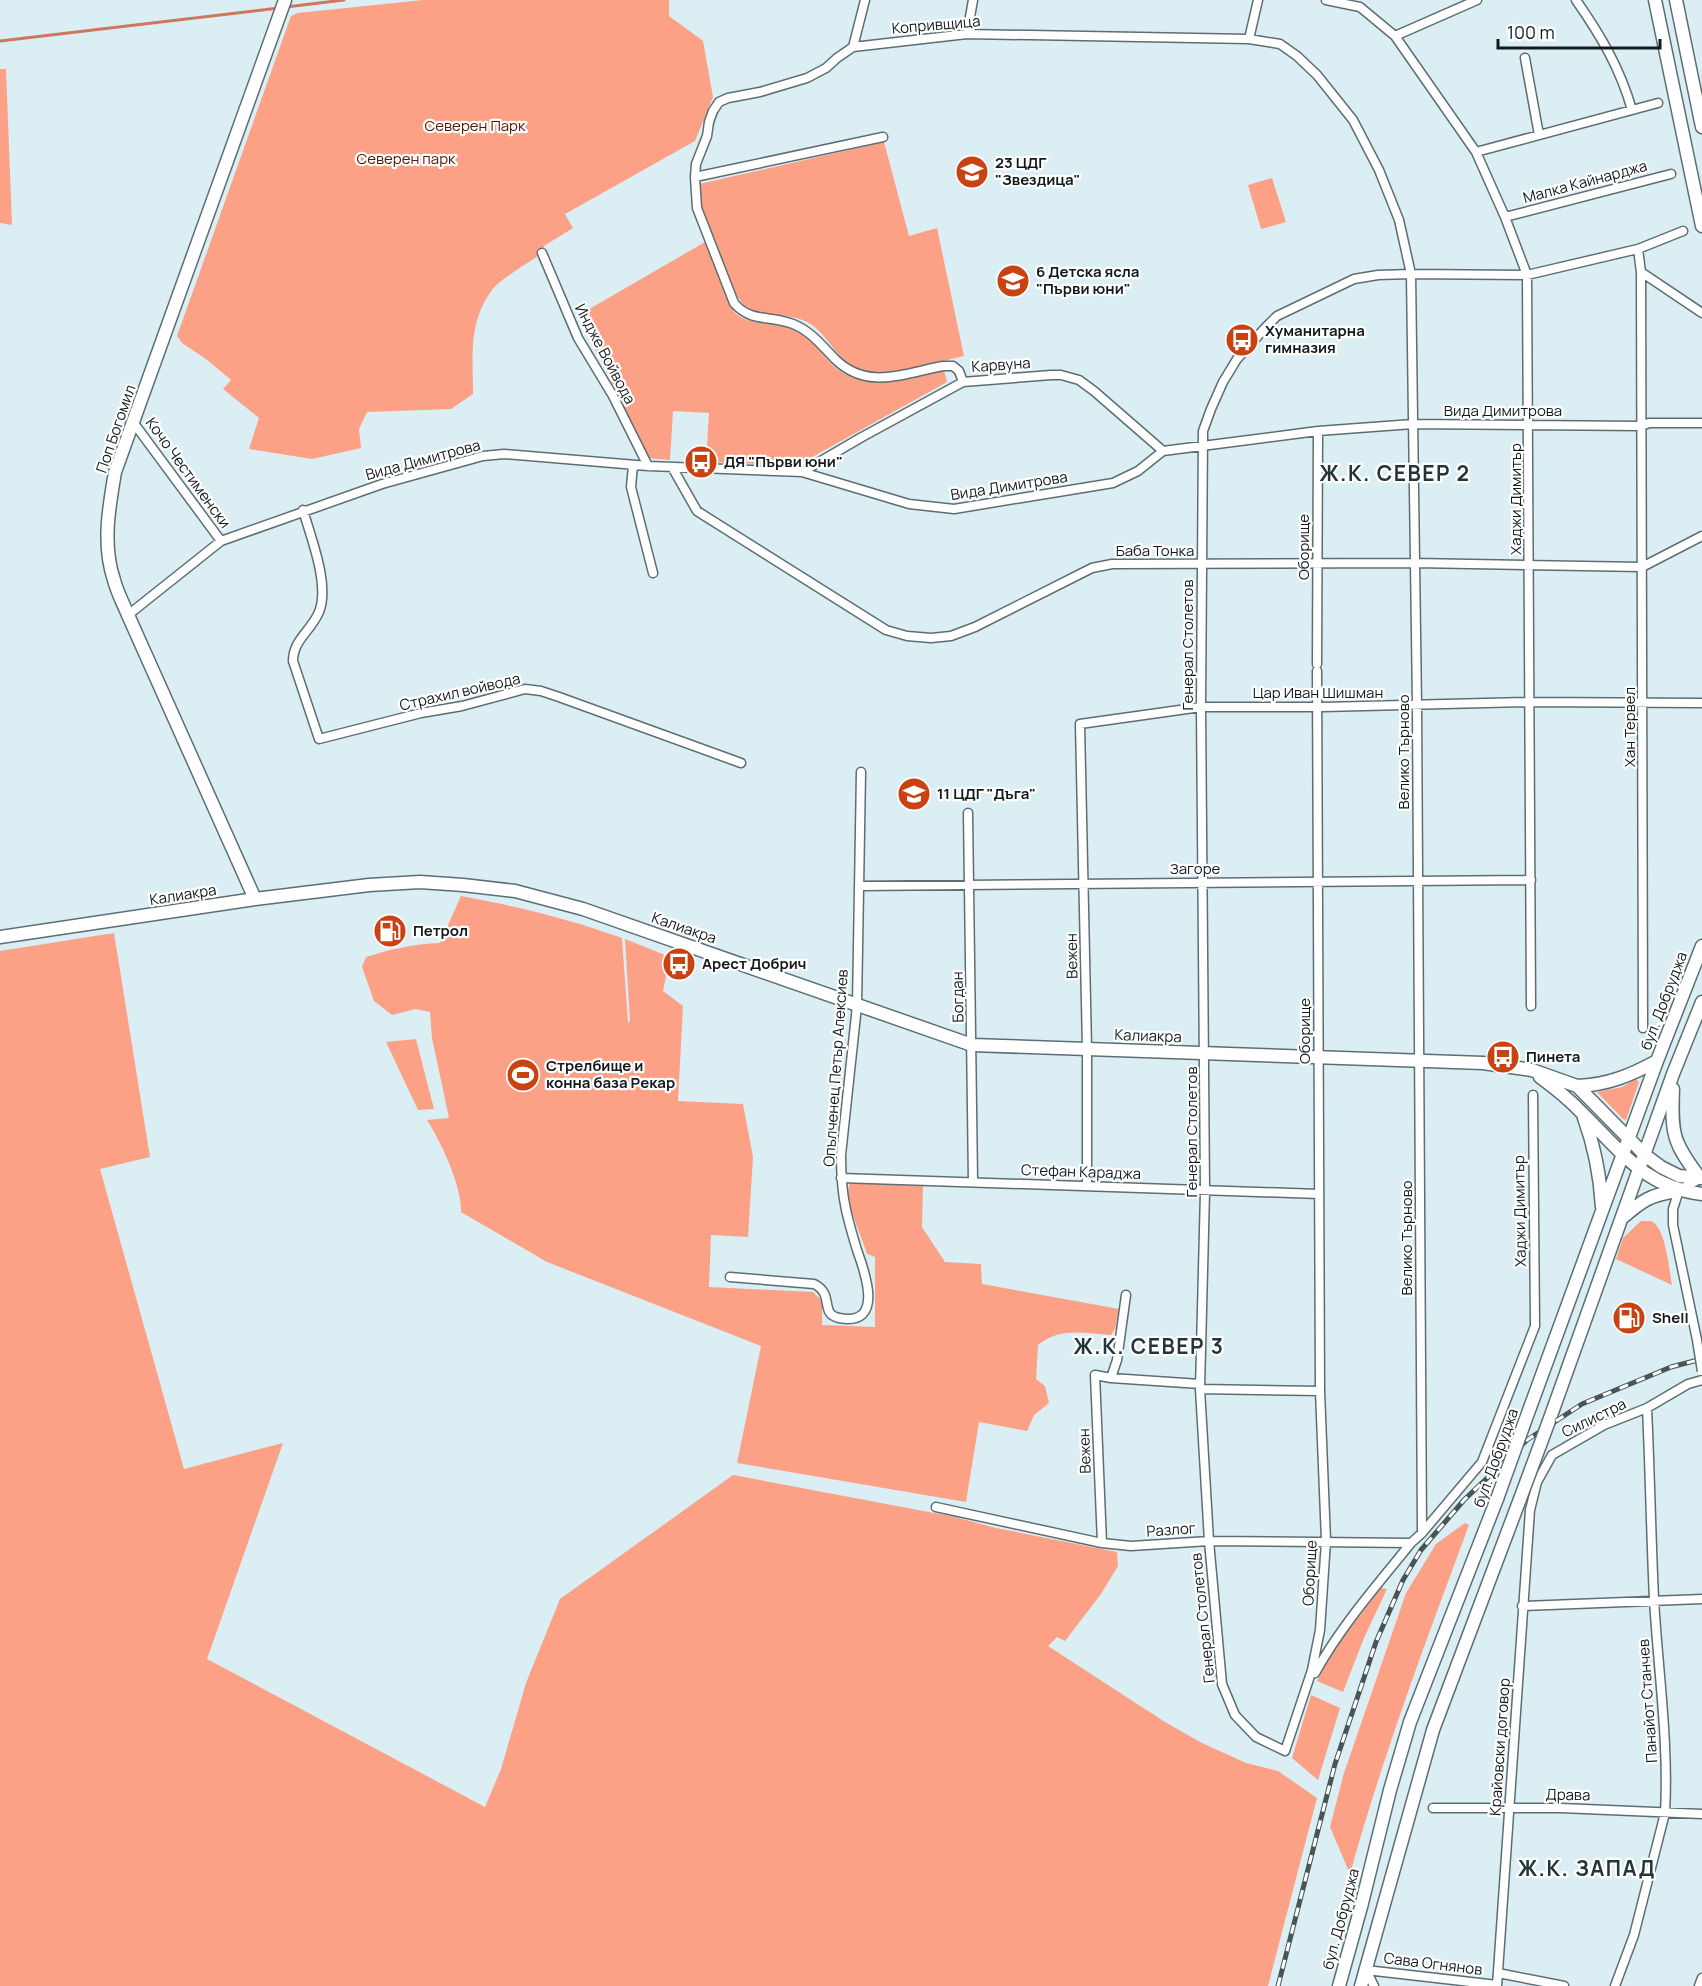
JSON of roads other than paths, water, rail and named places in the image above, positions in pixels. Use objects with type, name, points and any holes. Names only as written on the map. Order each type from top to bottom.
[{"type":"main road","name":"Поп Богомил","points":[[255,899],[113,578],[108,541],[109,507],[116,472],[133,422],[285,0]]},
{"type":"main road","points":[[1655,0],[1702,226]]},
{"type":"main road","points":[[1676,0],[1698,91],[1702,127]]},
{"type":"main road","name":"Калиакра","points":[[0,937],[255,899],[369,885],[420,882],[515,891],[576,907],[653,933],[972,1046],[1419,1060],[1484,1063],[1532,1070],[1577,1086],[1628,1141],[1661,1167],[1679,1176],[1701,1178]]},
{"type":"main road","name":"бул. Добруджа","points":[[1339,1986],[1410,1722],[1497,1499],[1657,1061],[1702,946]]},
{"type":"main road","points":[[1361,1986],[1433,1730],[1550,1421],[1673,1074],[1702,1002]]},
{"type":"main road","points":[[1577,1086],[1598,1085],[1618,1080],[1657,1061]]},
{"type":"main road","name":"Калиакра","points":[[1532,1070],[1561,1092],[1640,1170],[1653,1179],[1679,1190]]},
{"type":"main road","points":[[1673,1074],[1674,1136],[1683,1156],[1701,1178]]},
{"type":"main road","points":[[1582,1112],[1592,1139],[1600,1172],[1603,1211]]},
{"type":"main road","points":[[1621,1219],[1638,1204],[1655,1194],[1679,1190],[1702,1194]]},
{"type":"main road","points":[[1562,1322],[1582,1330]]},
{"type":"street","points":[[865,0],[853,47],[826,68],[807,78],[719,102],[712,111],[707,136],[696,164],[697,208],[734,303],[741,312],[749,316],[786,322],[808,332],[843,366],[856,375],[880,378],[953,366],[959,371],[963,382]]},
{"type":"street","points":[[967,34],[973,0]]},
{"type":"street","points":[[1249,39],[1258,0]]},
{"type":"street","name":"Хаджи Димитър","points":[[1326,0],[1361,4],[1395,36],[1476,152],[1527,274],[1531,1006]]},
{"type":"street","points":[[1395,36],[1477,0]]},
{"type":"street","points":[[1576,0],[1613,57],[1632,110]]},
{"type":"street","name":"Копривщица","points":[[853,47],[967,34],[1249,39]]},
{"type":"street","name":"Велико Търново","points":[[1249,39],[1280,44],[1297,56],[1317,75],[1353,120],[1379,170],[1398,220],[1411,273],[1417,705],[1422,1533]]},
{"type":"street","points":[[1525,58],[1539,135]]},
{"type":"street","points":[[1476,152],[1658,104]]},
{"type":"street","points":[[695,177],[883,137]]},
{"type":"street","name":"Малка Кайнарджа","points":[[1505,217],[1671,174]]},
{"type":"street","name":"Генерал Столетов","points":[[1285,1751],[1256,1737],[1235,1715],[1222,1684],[1209,1541],[1200,1387],[1205,1191],[1201,707],[1203,431],[1223,382],[1237,359],[1277,316],[1354,279],[1411,273],[1527,274],[1638,249],[1683,231]]},
{"type":"street","name":"Хан Тервел","points":[[1638,249],[1641,272],[1644,702],[1643,1028]]},
{"type":"street","name":"Индже Войвода","points":[[542,253],[578,338],[613,396],[648,466]]},
{"type":"street","points":[[1641,272],[1702,313]]},
{"type":"street","name":"Карвуна","points":[[802,472],[963,382],[1051,375],[1074,378],[1094,391],[1163,451]]},
{"type":"street","name":"Кочо Честименски","points":[[133,422],[221,541]]},
{"type":"street","points":[[1641,426],[1649,423],[1702,423]]},
{"type":"street","name":"Вида Димитрова","points":[[128,615],[221,541],[303,510],[382,484],[483,456],[504,454],[648,466],[802,472],[909,504],[954,509],[1113,483],[1138,471],[1163,451],[1317,431],[1413,424],[1641,426]]},
{"type":"street","name":"Оборище","points":[[1285,1751],[1312,1670],[1320,1630],[1326,1542],[1320,1392],[1316,707],[1317,431]]},
{"type":"street","points":[[633,465],[631,487],[653,573]]},
{"type":"street","name":"Баба Тонка","points":[[672,467],[697,511],[886,630],[908,636],[931,638],[951,636],[1092,568],[1112,564],[1415,563],[1642,567]]},
{"type":"street","name":"Страхил войвода","points":[[303,510],[318,564],[322,600],[314,621],[293,650],[293,661],[319,739],[525,689],[559,697],[741,763]]},
{"type":"street","points":[[1642,567],[1702,536]]},
{"type":"street","name":"Цар Иван Шишман","points":[[1080,724],[1201,707],[1530,702],[1702,703]]},
{"type":"street","name":"Вежен","points":[[1080,724],[1087,1049],[1087,1186]]},
{"type":"street","name":"Опълченец Петър Алексиев","points":[[730,1277],[814,1284],[825,1292],[826,1307],[831,1315],[838,1318],[855,1319],[863,1315],[866,1308],[868,1285],[865,1268],[846,1213],[841,1178],[841,1155],[857,1006],[861,772]]},
{"type":"street","name":"Богдан","points":[[968,813],[973,1181]]},
{"type":"street","name":"Загоре","points":[[859,886],[1531,880]]},
{"type":"street","name":"Хаджи Димитър","points":[[1422,1533],[1482,1462],[1535,1326],[1533,1095]]},
{"type":"street","name":"Стефан Караджа","points":[[841,1178],[1319,1194]]},
{"type":"street","points":[[1701,1178],[1679,1190],[1673,1209],[1673,1225],[1702,1371]]},
{"type":"street","points":[[1126,1295],[1117,1360],[1111,1378],[1200,1387],[1320,1392]]},
{"type":"street","name":"Вежен","points":[[1102,1543],[1095,1375],[1111,1378]]},
{"type":"street","name":"Силистра","points":[[1530,1510],[1537,1482],[1552,1455],[1604,1425],[1647,1408],[1688,1384],[1702,1380]]},
{"type":"street","name":"Панайот Станчев","points":[[1615,1986],[1634,1935],[1665,1813],[1666,1764],[1654,1601],[1647,1408]]},
{"type":"street","name":"Разлог","points":[[936,1507],[1102,1543],[1131,1546],[1209,1541],[1411,1543]]},
{"type":"street","name":"Крайовски договор","points":[[1497,1986],[1530,1510]]},
{"type":"street","points":[[1306,1690],[1329,1647],[1347,1622],[1411,1543],[1422,1533]]},
{"type":"street","points":[[1522,1606],[1702,1599]]},
{"type":"street","name":"Драва","points":[[1433,1808],[1561,1808],[1702,1815]]},
{"type":"street","points":[[1366,1970],[1374,1986]]},
{"type":"street","name":"Сава Огнянов","points":[[1366,1970],[1497,1986]]},
{"type":"street","name":"Сава Огнянов","points":[[1498,1973],[1564,1986]]},
{"type":"street","points":[[1699,1986],[1702,1978]]},
{"type":"waterway","points":[[286,7],[344,0]]},
{"type":"waterway","points":[[0,41],[279,8]]},
{"type":"railway","points":[[1278,1986],[1335,1764],[1376,1642],[1403,1580],[1421,1550],[1464,1500],[1527,1440],[1582,1404],[1671,1367],[1702,1359]]},
{"type":"place","name":"23 ЦДГ \"Звездица\"","points":[[972,172]]},
{"type":"place","name":"6 Детска ясла \"Първи юни\"","points":[[1013,281]]},
{"type":"place","name":"Хуманитарна гимназия","points":[[1242,340]]},
{"type":"place","name":"ДЯ \"Първи юни\"","points":[[701,462]]},
{"type":"place","name":"11 ЦДГ \"Дъга\"","points":[[914,794]]},
{"type":"place","name":"Петрол","points":[[390,931]]},
{"type":"place","name":"Арест Добрич","points":[[679,964]]},
{"type":"place","name":"Пинета","points":[[1503,1057]]},
{"type":"place","name":"Стрелбище и конна база Рекар","points":[[523,1075]]},
{"type":"place","name":"Shell","points":[[1629,1318]]},
{"type":"district","name":"Ж.К. СЕВЕР 2","points":[[1395,474]]},
{"type":"district","name":"Ж.К. СЕВЕР 3","points":[[1149,1347]]},
{"type":"district","name":"Ж.К. ЗАПАД","points":[[1587,1869]]},
{"type":"park label","name":"Северен Парк","points":[[475,126]]},
{"type":"park label","name":"Северен парк","points":[[406,159]]}]
